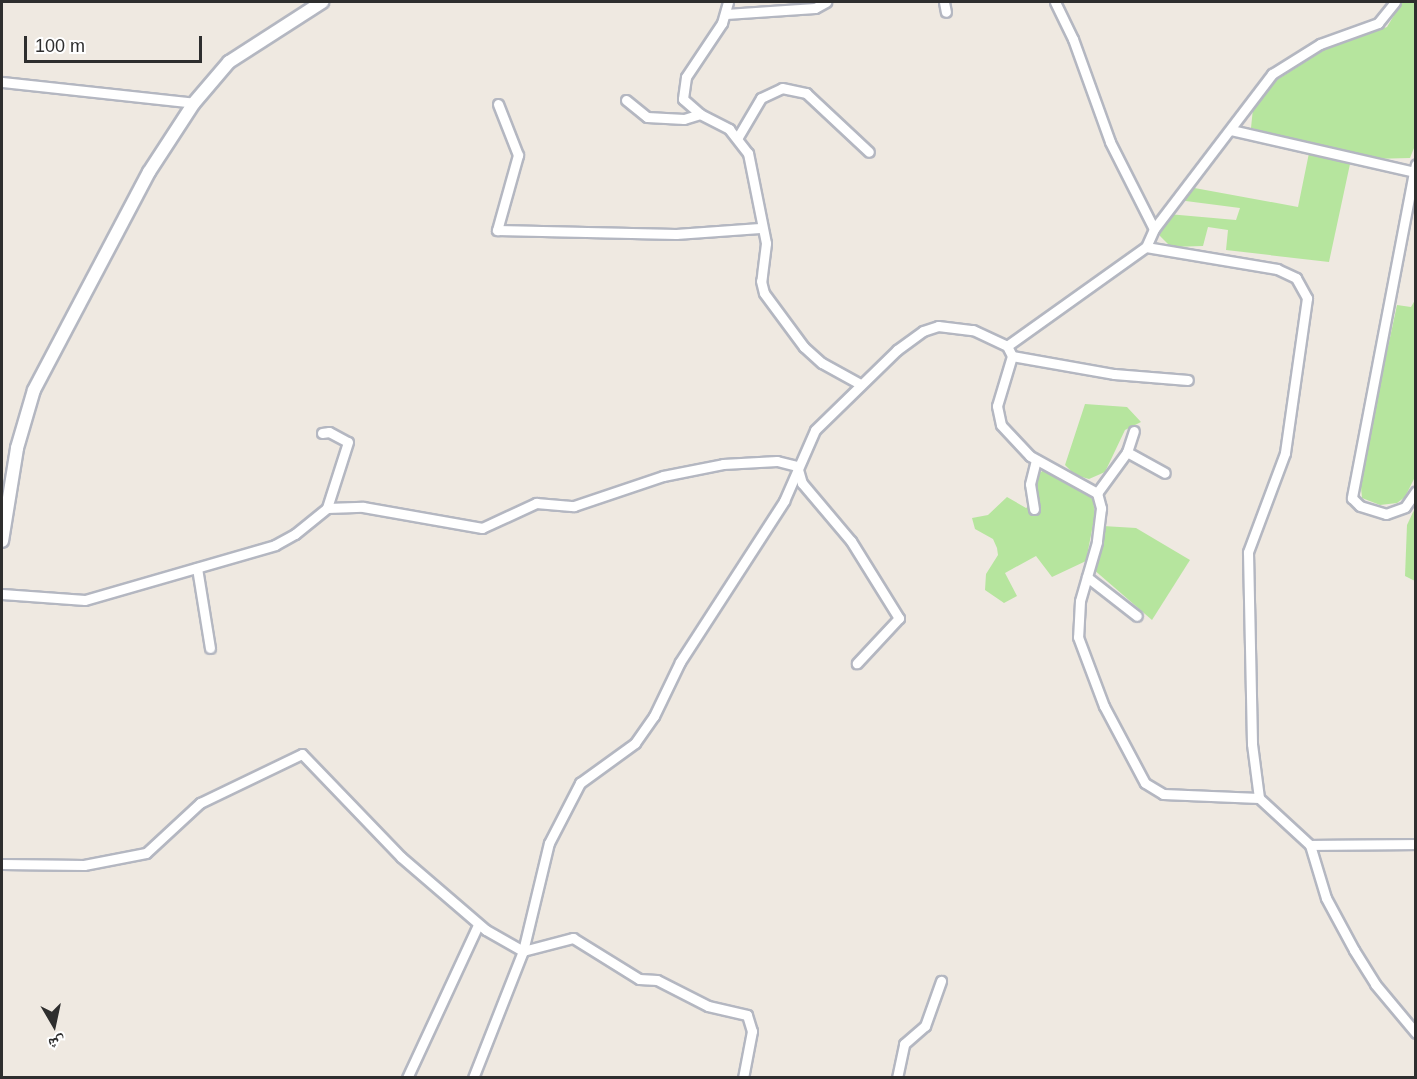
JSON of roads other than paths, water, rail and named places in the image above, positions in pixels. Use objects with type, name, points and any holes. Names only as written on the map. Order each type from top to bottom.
[{"type":"street","points":[[2,542],[17,448],[34,390],[144,182],[194,103],[229,62],[322,2]]},
{"type":"street","points":[[728,2],[726,14],[682,86],[683,99],[700,114],[720,123],[738,138],[752,165],[760,228],[766,243],[761,281],[764,293],[804,347],[822,363],[860,384]]},
{"type":"street","points":[[726,14],[815,8],[826,2]]},
{"type":"street","points":[[944,2],[946,12]]},
{"type":"street","points":[[1055,2],[1074,39],[1110,142],[1154,229]]},
{"type":"street","points":[[1007,346],[1146,247],[1154,229],[1231,129],[1263,83],[1281,66],[1320,44],[1377,23],[1395,2]]},
{"type":"street","points":[[2,82],[194,103]]},
{"type":"street","points":[[738,138],[761,98],[782,88],[806,93],[869,152]]},
{"type":"street","points":[[626,100],[647,117],[684,119],[700,114]]},
{"type":"street","points":[[498,104],[518,155],[497,230],[676,234],[760,228]]},
{"type":"street","points":[[1231,129],[1415,168],[1352,498],[1360,506],[1386,514],[1405,507],[1416,491]]},
{"type":"street","points":[[1146,247],[1277,269],[1296,278],[1307,298],[1285,453],[1248,552],[1252,744],[1259,798],[1310,846],[1326,898],[1354,950],[1375,984],[1416,1033]]},
{"type":"street","points":[[473,1077],[523,951],[549,843],[570,801],[586,776],[623,752],[645,730],[680,662],[784,501],[797,466],[815,430],[860,384],[910,340],[935,326],[973,330],[1007,346],[1012,356],[997,406],[999,421],[1012,439],[1036,460],[1097,493],[1101,508],[1080,601],[1078,637],[1104,706],[1145,783],[1163,794],[1259,798]]},
{"type":"street","points":[[1012,356],[1114,374],[1188,380]]},
{"type":"street","points":[[1097,493],[1127,452],[1134,431]]},
{"type":"street","points":[[2,594],[85,600],[283,542],[327,508],[348,442],[329,432],[322,433]]},
{"type":"street","points":[[1127,452],[1165,473]]},
{"type":"street","points":[[1034,509],[1030,484],[1036,460]]},
{"type":"street","points":[[327,508],[363,507],[482,528],[536,503],[574,506],[663,476],[723,464],[777,461],[797,466]]},
{"type":"street","points":[[797,466],[806,488],[851,541],[899,618],[857,663]]},
{"type":"street","points":[[197,568],[210,648]]},
{"type":"street","points":[[1087,577],[1137,616]]},
{"type":"street","points":[[2,864],[84,865],[146,853],[201,803],[302,754],[364,821],[478,925],[523,951],[573,938],[639,979],[657,980],[708,1006],[747,1015],[752,1031],[743,1077]]},
{"type":"street","points":[[1310,846],[1416,844]]},
{"type":"street","points":[[407,1077],[478,925]]},
{"type":"street","points":[[897,1077],[904,1044],[925,1026],[941,981]]}]
